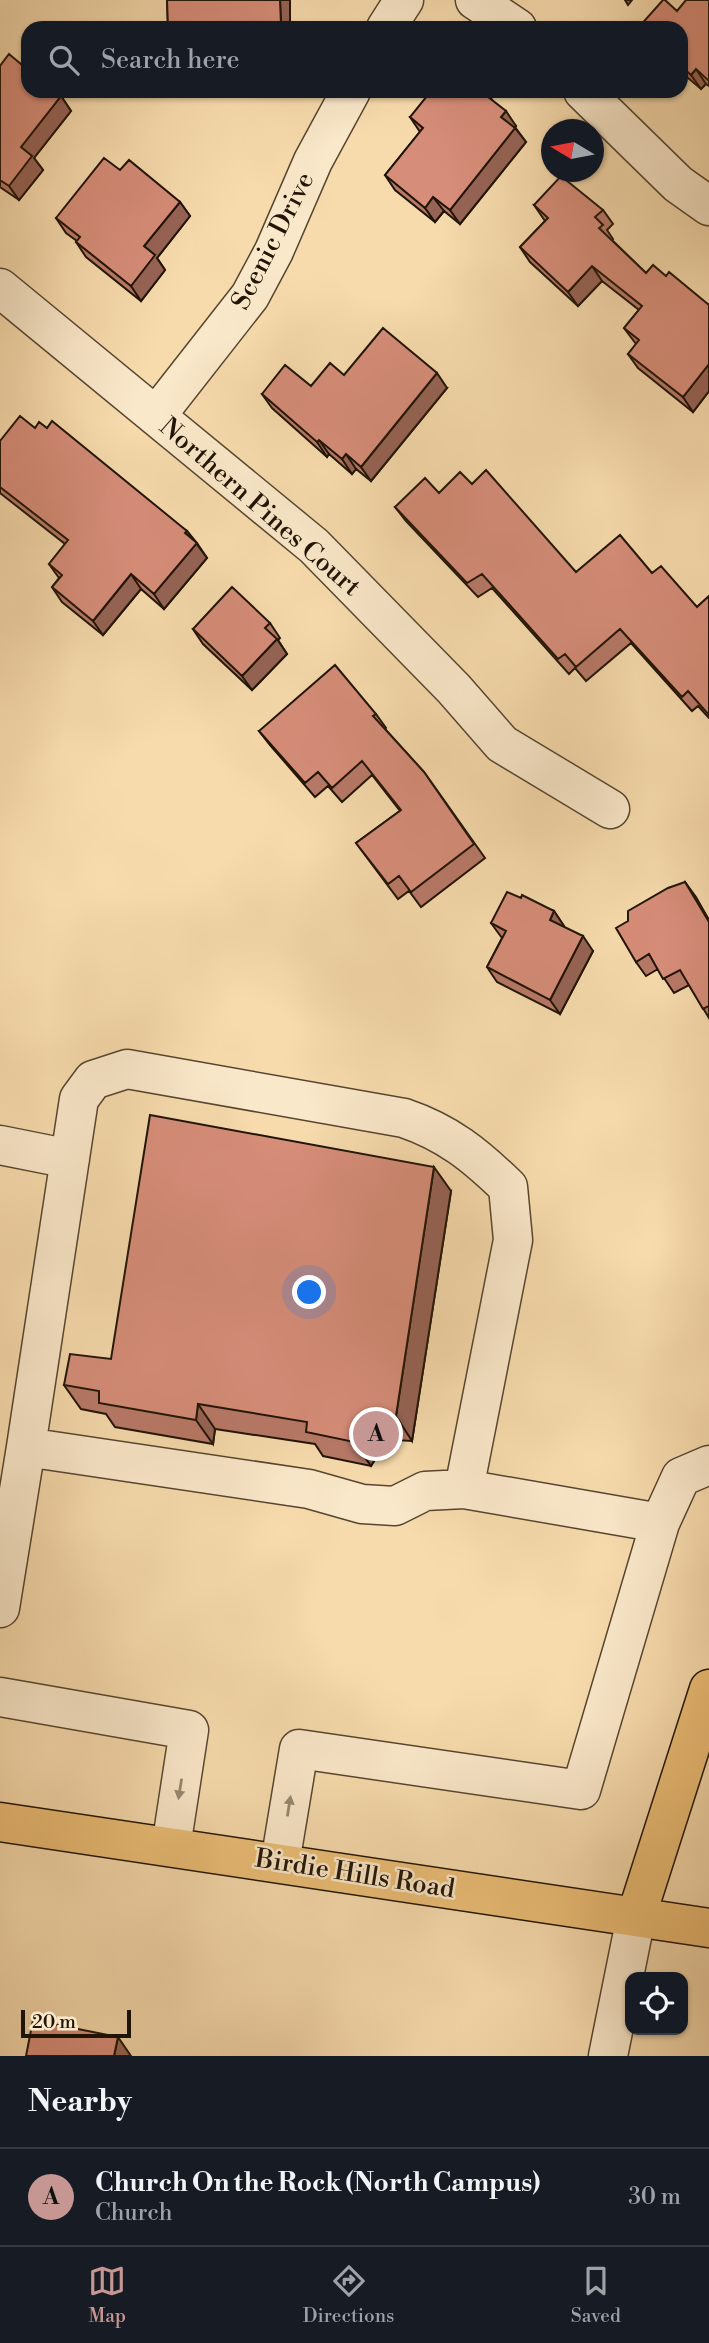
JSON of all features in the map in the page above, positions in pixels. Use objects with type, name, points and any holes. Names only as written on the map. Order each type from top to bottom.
[{"type":"main road","points":[[636,1917],[709,1689]]},
{"type":"main road","name":"Birdie Hills Road","points":[[0,1822],[709,1928]]},
{"type":"street","points":[[390,21],[404,0]]},
{"type":"street","points":[[475,0],[506,21]]},
{"type":"street","name":"Scenic Drive","points":[[156,416],[250,296],[274,251],[313,161],[347,98]]},
{"type":"street","points":[[590,98],[678,184],[709,206]]},
{"type":"street","name":"Northern Pines Court","points":[[0,288],[314,547],[454,689],[502,744],[610,809]]},
{"type":"street","points":[[0,1608],[79,1099],[93,1080],[127,1069],[404,1118],[439,1130],[480,1160],[508,1187],[513,1240],[464,1489]]},
{"type":"street","points":[[0,1145],[70,1159]]},
{"type":"street","points":[[26,1447],[309,1489],[362,1504],[395,1506],[425,1491],[464,1489],[660,1523]]},
{"type":"street","points":[[280,1863],[299,1749],[581,1790],[660,1523],[681,1477],[709,1465]]},
{"type":"street","points":[[0,1697],[189,1730],[171,1847]]},
{"type":"street","points":[[608,2056],[636,1917]]},
{"type":"building","points":[[167,0],[280,0],[281,21],[168,21]]},
{"type":"building","points":[[663,0],[677,11],[686,0],[709,0],[709,81],[696,69],[691,75],[688,72],[688,21],[644,21]]},
{"type":"building","points":[[9,54],[21,64],[21,98],[59,98],[21,147],[32,156],[9,186],[0,180],[0,66]]},
{"type":"building","points":[[425,98],[489,98],[506,111],[501,117],[515,128],[450,210],[433,197],[425,208],[385,175],[423,128],[410,117]]},
{"type":"building","points":[[104,158],[120,170],[129,160],[180,202],[144,246],[155,255],[131,286],[76,242],[80,237],[56,218]]},
{"type":"building","points":[[555,182],[568,182],[603,210],[595,217],[603,225],[599,228],[646,273],[653,265],[666,276],[669,272],[709,305],[709,364],[683,397],[628,354],[639,340],[624,328],[642,306],[592,266],[568,292],[520,247],[548,218],[534,205]]},
{"type":"building","points":[[383,328],[437,373],[361,467],[346,454],[342,459],[319,440],[317,442],[262,394],[285,365],[311,386],[330,363],[344,375]]},
{"type":"building","points":[[20,416],[35,428],[39,422],[47,428],[52,421],[187,531],[185,533],[197,543],[154,594],[131,574],[93,621],[52,587],[62,575],[49,564],[68,540],[0,487],[0,441]]},
{"type":"building","points":[[486,470],[576,572],[620,535],[652,573],[661,566],[697,607],[709,596],[709,715],[688,691],[682,697],[620,629],[576,667],[565,654],[558,659],[482,574],[467,583],[395,507],[425,478],[439,493],[460,472],[472,484]]},
{"type":"building","points":[[232,587],[270,623],[265,628],[277,639],[242,676],[193,629]]},
{"type":"building","points":[[335,665],[376,714],[373,716],[424,772],[474,844],[411,892],[399,876],[388,884],[356,843],[401,810],[362,761],[332,788],[318,772],[305,783],[259,731]]},
{"type":"building","points":[[685,882],[709,922],[709,1006],[703,1009],[680,970],[663,979],[649,954],[636,962],[616,928],[628,921],[628,911],[668,888]]},
{"type":"building","points":[[507,892],[521,898],[522,895],[554,911],[550,920],[583,936],[550,1000],[487,967],[506,931],[491,923]]},
{"type":"building","points":[[150,1115],[434,1167],[396,1416],[380,1416],[364,1426],[354,1442],[306,1432],[307,1422],[198,1404],[196,1420],[99,1403],[99,1391],[64,1385],[70,1354],[111,1359]]},
{"type":"building","points":[[33,2020],[118,2037],[114,2056],[26,2056]]},
{"type":"place","name":"Church On the Rock (North Campus)","points":[[376,1434]]}]
